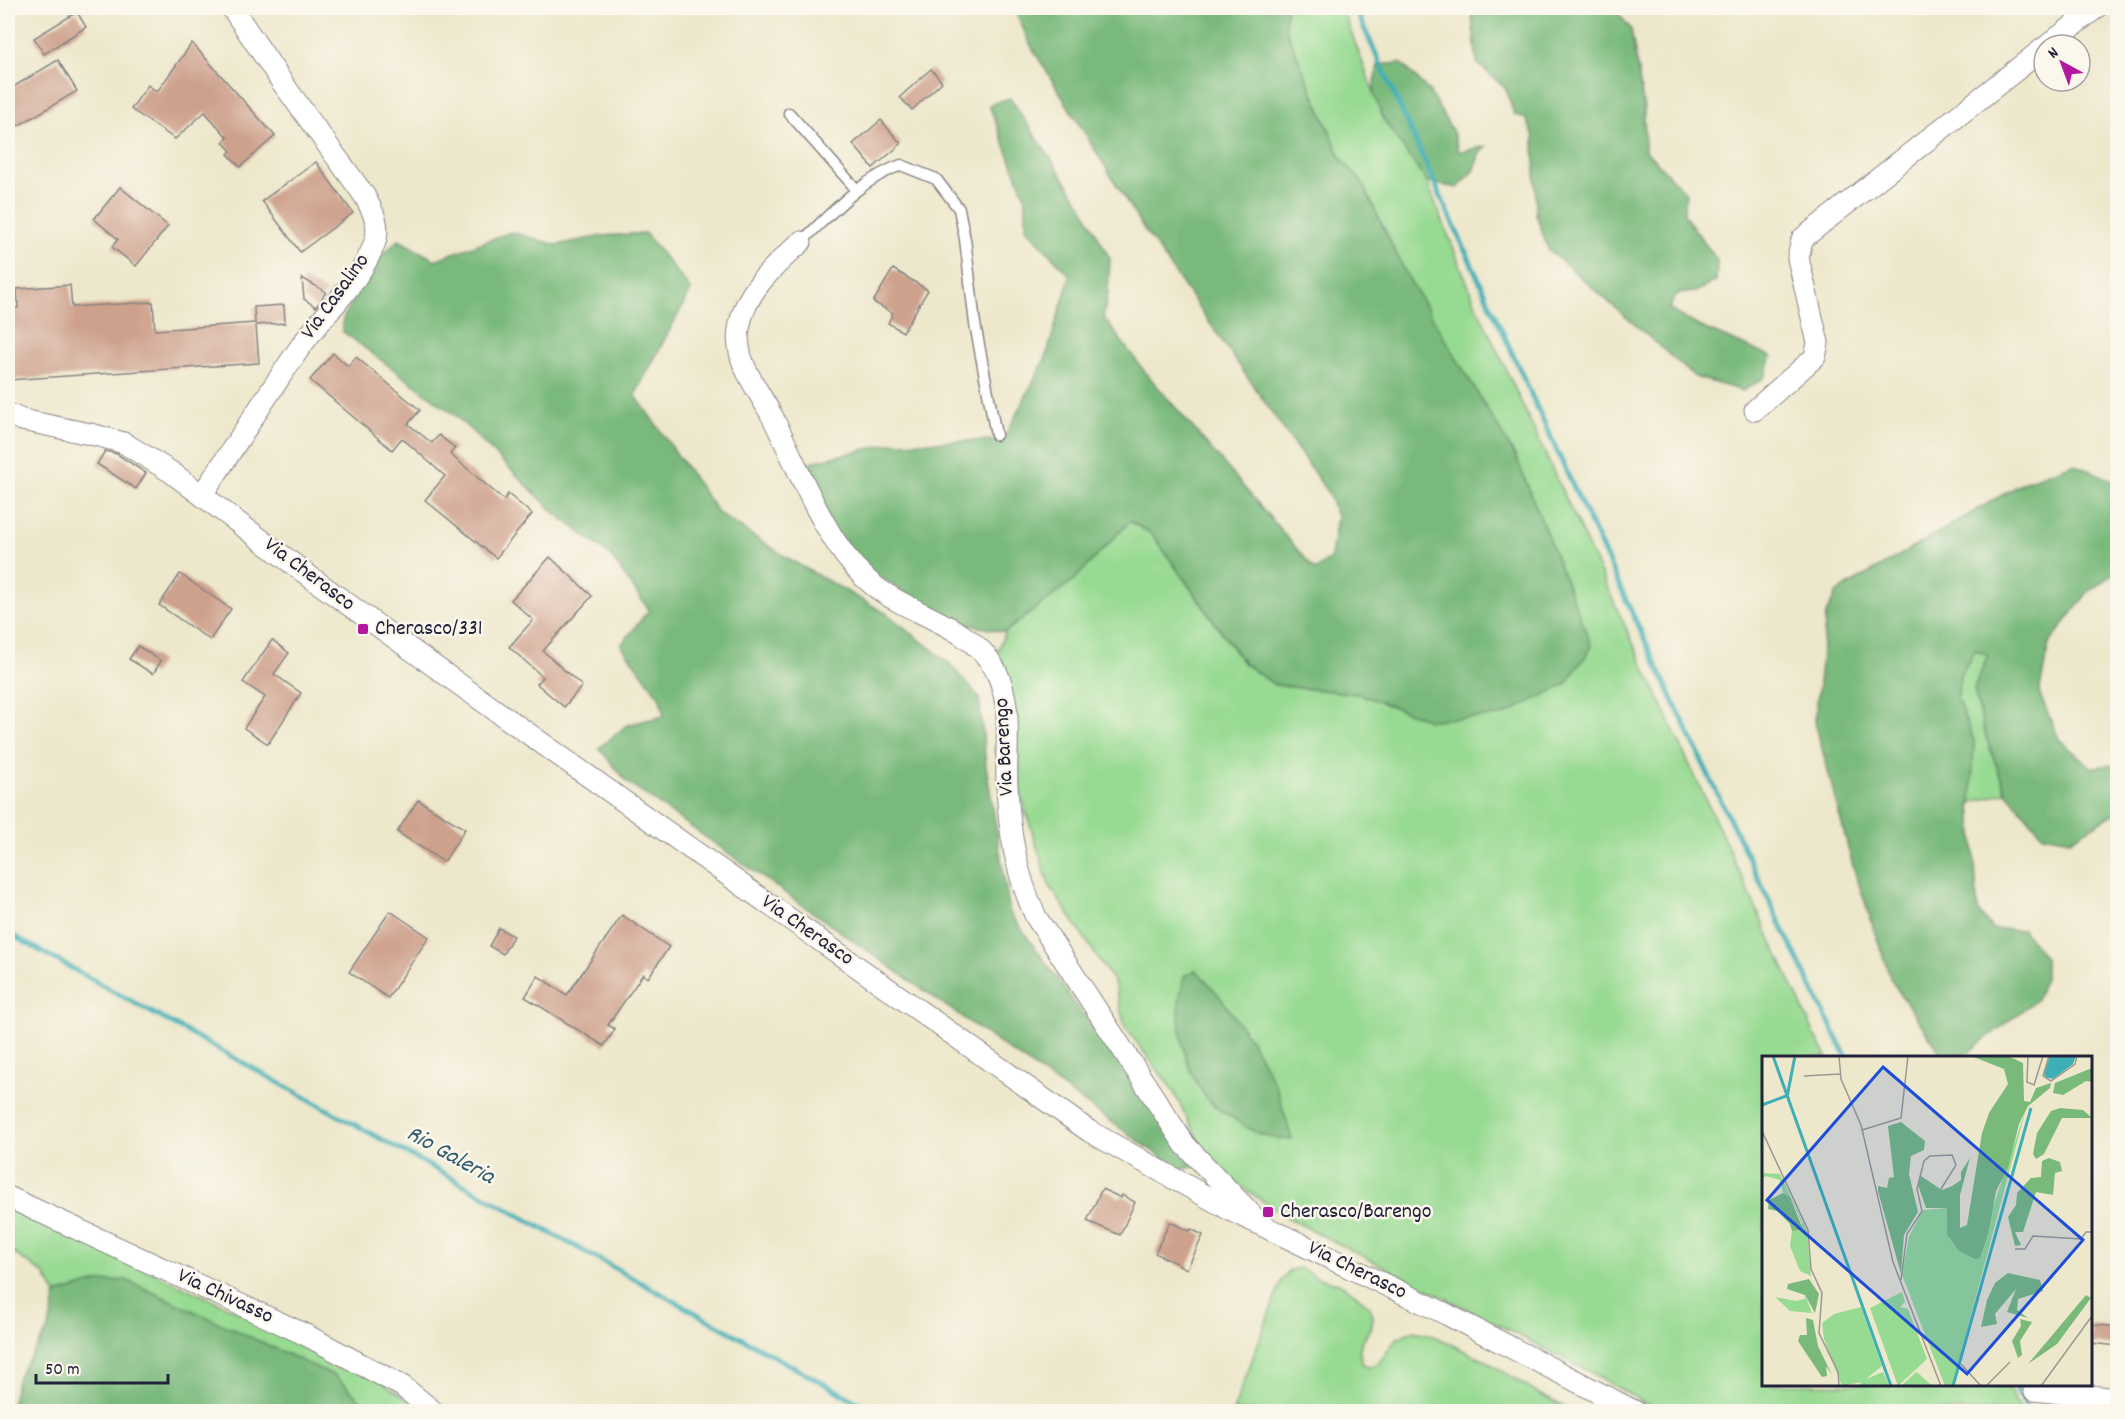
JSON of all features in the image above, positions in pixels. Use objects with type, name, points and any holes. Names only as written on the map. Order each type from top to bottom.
[{"type":"street","name":"Via Casalino","points":[[202,495],[302,345],[340,298],[368,256],[377,235],[373,211],[364,195],[284,85],[232,8]]},
{"type":"street","points":[[2064,33],[2096,8]]},
{"type":"street","points":[[1755,410],[1815,357],[1818,343],[1798,258],[1802,239],[2032,57]]},
{"type":"street","name":"Via Barengo","points":[[801,243],[767,274],[743,311],[738,329],[738,343],[747,372],[771,413],[825,525],[861,575],[883,592],[954,631],[986,657],[996,670],[1008,722],[1007,785],[1013,843],[1023,889],[1036,917],[1185,1145],[1263,1226]]},
{"type":"street","name":"Via Cherasco","points":[[8,414],[22,420],[124,443],[171,472],[313,579],[459,684],[1089,1131],[1232,1211],[1448,1315],[1636,1412]]},
{"type":"street","name":"Via Chivasso","points":[[8,1197],[306,1335],[402,1386],[434,1412]]},
{"type":"street","points":[[2034,1390],[2118,1399]]},
{"type":"lane","points":[[789,113],[856,189]]},
{"type":"lane","points":[[801,243],[856,189],[883,172],[901,165],[936,179],[959,209],[965,239],[975,324],[996,435]]},
{"type":"green space","points":[[1014,8],[1286,8],[1285,28],[1342,160],[1361,181],[1406,274],[1517,459],[1592,647],[1566,684],[1502,716],[1429,720],[1359,694],[1275,685],[1244,663],[1152,534],[1130,521],[1075,579],[1005,632],[950,621],[872,572],[835,532],[802,464],[893,443],[1003,440],[1046,357],[1070,276],[1026,228],[1026,199],[989,105],[1010,98],[1081,204],[1110,259],[1108,295],[1103,317],[1145,372],[1315,570],[1331,558],[1337,516],[1328,493],[1140,223],[1031,46]]},
{"type":"green space","points":[[1286,8],[1342,8],[1384,120],[1427,182],[1476,305],[1826,1056],[1762,1056],[1762,1386],[2008,1386],[2020,1411],[1658,1411],[1589,1371],[1286,1217],[1212,1166],[1172,1089],[1125,1027],[1114,982],[1049,885],[1022,799],[1013,706],[994,661],[1005,632],[1075,579],[1129,521],[1152,534],[1243,663],[1275,685],[1359,694],[1429,720],[1406,274],[1361,181],[1342,160],[1285,28]]},
{"type":"green space","points":[[1471,8],[1614,8],[1631,29],[1644,109],[1645,150],[1686,193],[1684,215],[1717,260],[1716,281],[1695,292],[1677,294],[1669,309],[1698,326],[1772,357],[1764,378],[1743,391],[1695,377],[1548,249],[1536,214],[1534,136],[1526,119],[1514,114],[1506,89],[1477,63]]},
{"type":"green space","points":[[1401,63],[1429,91],[1453,132],[1459,152],[1486,146],[1479,155],[1475,169],[1458,188],[1427,182],[1384,120],[1373,93],[1378,65]]},
{"type":"green space","points":[[511,232],[557,245],[602,236],[645,233],[691,290],[635,395],[719,514],[792,561],[887,614],[949,663],[979,697],[986,766],[1010,913],[1121,1067],[1201,1165],[1180,1170],[627,782],[599,748],[627,725],[664,716],[660,698],[621,645],[649,610],[610,555],[556,514],[455,415],[342,331],[343,319],[376,260],[399,240],[435,260]]},
{"type":"green space","points":[[2074,464],[2117,483],[2117,572],[2088,592],[2049,644],[2039,693],[2059,739],[2091,767],[2117,765],[2117,812],[2070,840],[2043,835],[2006,792],[1986,737],[1974,689],[1988,655],[1975,650],[1960,676],[1957,699],[1974,741],[1971,803],[1978,911],[1992,929],[2023,930],[2045,958],[2045,978],[2036,1000],[1963,1056],[1958,1056],[1940,1052],[1891,980],[1853,866],[1815,722],[1826,614],[1837,592],[2026,481]]},
{"type":"green space","points":[[1975,650],[1988,655],[1974,689],[1986,737],[2006,792],[1971,803],[1974,741],[1957,699],[1960,676]]},
{"type":"green space","points":[[1196,970],[1218,994],[1252,1042],[1276,1086],[1292,1139],[1269,1137],[1250,1129],[1213,1105],[1196,1082],[1183,1045],[1179,1008],[1184,976]]},
{"type":"green space","points":[[8,1207],[355,1365],[404,1397],[419,1411],[372,1411],[335,1376],[98,1282],[56,1294],[44,1274],[8,1249]]},
{"type":"green space","points":[[1298,1268],[1321,1279],[1338,1283],[1355,1293],[1370,1308],[1372,1325],[1360,1349],[1362,1363],[1369,1367],[1379,1363],[1396,1339],[1412,1331],[1429,1334],[1488,1362],[1537,1393],[1572,1411],[1233,1411],[1281,1282],[1289,1271]]},
{"type":"green space","points":[[126,1280],[335,1376],[372,1411],[10,1411],[18,1376],[49,1328],[56,1294],[98,1282]]},
{"type":"building","points":[[77,12],[86,27],[44,54],[34,38]]},
{"type":"building","points":[[192,43],[275,136],[240,167],[228,154],[231,151],[223,142],[228,138],[205,112],[175,139],[131,109],[148,85],[157,92]]},
{"type":"building","points":[[58,60],[77,91],[18,126],[8,108],[8,90]]},
{"type":"building","points":[[931,69],[942,82],[912,110],[900,97]]},
{"type":"building","points":[[881,120],[901,144],[873,168],[853,144]]},
{"type":"building","points":[[316,162],[353,213],[300,252],[262,201]]},
{"type":"building","points":[[120,187],[168,226],[136,266],[112,247],[118,239],[94,219]]},
{"type":"building","points":[[893,269],[928,290],[903,332],[888,323],[893,313],[873,302]]},
{"type":"building","points":[[302,278],[326,292],[316,307],[304,299]]},
{"type":"building","points":[[70,285],[72,307],[153,302],[155,330],[255,323],[254,307],[284,305],[285,323],[256,325],[259,363],[8,380],[8,309],[18,308],[17,289]]},
{"type":"building","points":[[333,353],[348,366],[356,357],[420,410],[408,424],[432,443],[439,435],[455,448],[450,454],[504,500],[508,494],[532,514],[496,558],[425,500],[445,476],[402,438],[392,450],[310,380]]},
{"type":"building","points":[[105,451],[117,454],[146,473],[136,489],[97,464]]},
{"type":"building","points":[[550,557],[592,596],[543,651],[582,686],[564,707],[537,684],[543,677],[509,647],[533,620],[511,600]]},
{"type":"building","points":[[180,574],[231,609],[210,640],[159,605]]},
{"type":"building","points":[[272,640],[289,653],[274,674],[301,693],[268,744],[244,728],[265,697],[243,682]]},
{"type":"building","points":[[138,646],[161,661],[153,674],[129,659]]},
{"type":"building","points":[[418,800],[465,829],[444,862],[397,832]]},
{"type":"building","points":[[390,911],[429,937],[388,998],[349,972]]},
{"type":"building","points":[[622,915],[669,947],[648,978],[643,974],[608,1025],[615,1029],[604,1046],[525,997],[538,976],[567,995]]},
{"type":"building","points":[[499,928],[513,936],[503,954],[489,946]]},
{"type":"building","points":[[1102,1189],[1135,1202],[1120,1235],[1087,1221]]},
{"type":"building","points":[[1170,1222],[1203,1235],[1187,1269],[1155,1253]]},
{"type":"building","points":[[2092,1324],[2118,1327],[2118,1346],[2092,1343]]},
{"type":"waterway","points":[[1355,8],[1657,666],[1846,1056]]},
{"type":"waterway","name":"Rio Galeria","points":[[8,933],[875,1412]]},
{"type":"waterway","points":[[2015,1386],[2028,1412]]},
{"type":"place","name":"Cherasco/331","points":[[363,629]]},
{"type":"place","name":"Cherasco/Barengo","points":[[1268,1212]]}]
